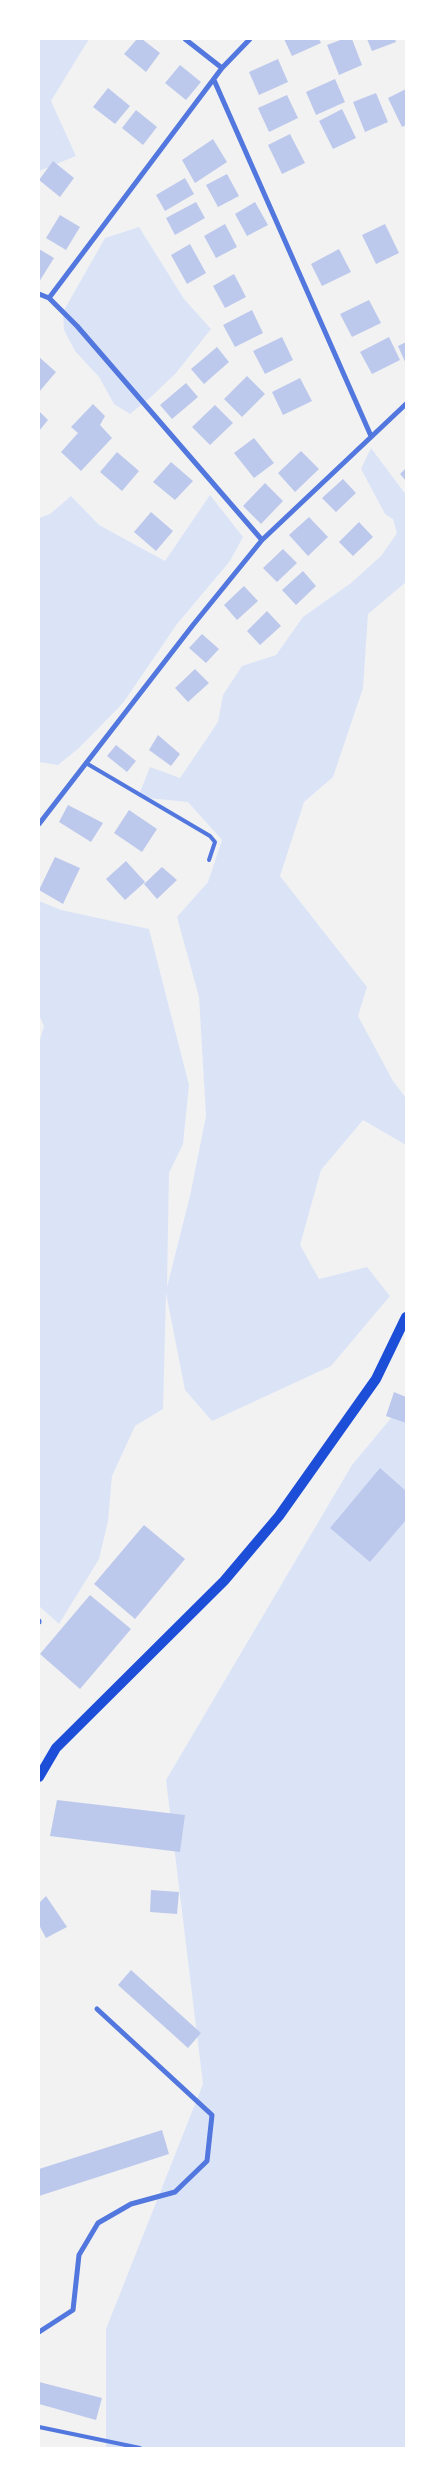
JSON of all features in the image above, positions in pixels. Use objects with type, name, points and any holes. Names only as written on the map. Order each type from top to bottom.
[{"type":"main road","points":[[39,1777],[56,1748],[224,1581],[279,1516],[376,1379],[406,1317]]},
{"type":"street","points":[[185,39],[222,68]]},
{"type":"street","points":[[50,298],[222,68],[250,39]]},
{"type":"street","points":[[214,80],[371,436]]},
{"type":"street","points":[[39,294],[50,298],[76,326],[262,540]]},
{"type":"street","points":[[39,824],[193,625],[262,540],[406,404]]},
{"type":"street","points":[[39,2332],[73,2310],[79,2255],[98,2223],[131,2204],[174,2192],[207,2161],[212,2115],[97,2009]]},
{"type":"lane","points":[[86,764],[210,836],[214,842],[209,860]]},
{"type":"lane","points":[[39,2427],[140,2448]]},
{"type":"shaded area","points":[[39,39],[89,39],[51,101],[76,156],[39,171]]},
{"type":"shaded area","points":[[139,227],[184,299],[211,329],[176,373],[130,414],[114,404],[99,377],[75,351],[64,330],[63,312],[105,238]]},
{"type":"shaded area","points":[[371,448],[406,495],[406,582],[368,614],[363,688],[333,777],[304,802],[280,876],[367,987],[358,1016],[393,1081],[406,1098],[406,1145],[363,1120],[321,1170],[300,1245],[319,1279],[367,1267],[390,1296],[331,1366],[212,1421],[185,1390],[166,1293],[163,1409],[135,1426],[112,1476],[108,1521],[99,1559],[59,1624],[39,1606],[39,1043],[44,1026],[39,1015],[39,901],[61,910],[149,929],[189,1085],[183,1144],[169,1173],[167,1287],[190,1196],[206,1116],[199,997],[177,917],[208,882],[222,840],[188,802],[138,797],[150,767],[180,778],[218,722],[223,695],[242,666],[276,655],[303,617],[351,583],[381,556],[397,533],[393,519],[385,514],[361,469]]},
{"type":"shaded area","points":[[210,495],[243,537],[230,561],[177,624],[123,703],[79,748],[58,765],[39,762],[39,518],[50,514],[71,496],[99,525],[165,561]]},
{"type":"shaded area","points":[[406,1400],[406,2448],[106,2448],[106,2329],[203,2084],[166,1780],[352,1465]]},
{"type":"building","points":[[137,39],[142,39],[160,53],[146,72],[124,54]]},
{"type":"building","points":[[284,39],[319,39],[321,43],[292,56]]},
{"type":"building","points":[[343,39],[352,39],[362,65],[339,75],[327,45]]},
{"type":"building","points":[[367,39],[395,39],[396,42],[372,51]]},
{"type":"building","points":[[278,59],[288,82],[259,95],[249,72]]},
{"type":"building","points":[[180,65],[201,82],[186,100],[165,83]]},
{"type":"building","points":[[335,79],[345,102],[316,115],[306,92]]},
{"type":"building","points":[[108,88],[130,106],[115,124],[93,107]]},
{"type":"building","points":[[406,89],[406,125],[402,127],[388,98]]},
{"type":"building","points":[[376,93],[388,122],[365,132],[353,102]]},
{"type":"building","points":[[287,95],[298,118],[269,132],[258,108]]},
{"type":"building","points":[[342,109],[356,138],[333,149],[319,121]]},
{"type":"building","points":[[136,110],[157,127],[143,145],[122,128]]},
{"type":"building","points":[[290,134],[305,163],[282,174],[268,145]]},
{"type":"building","points":[[213,139],[227,162],[195,183],[182,160]]},
{"type":"building","points":[[53,161],[74,178],[60,197],[39,180]]},
{"type":"building","points":[[227,174],[239,196],[218,207],[206,185]]},
{"type":"building","points":[[185,178],[194,194],[165,211],[156,195]]},
{"type":"building","points":[[196,202],[205,218],[175,235],[166,218]]},
{"type":"building","points":[[255,202],[268,225],[247,236],[235,214]]},
{"type":"building","points":[[60,215],[80,227],[66,250],[46,238]]},
{"type":"building","points":[[225,224],[237,247],[216,258],[204,236]]},
{"type":"building","points":[[385,224],[399,253],[376,264],[362,235]]},
{"type":"building","points":[[190,244],[206,273],[187,284],[171,255]]},
{"type":"building","points":[[39,249],[54,258],[39,282]]},
{"type":"building","points":[[339,249],[351,272],[322,286],[311,264]]},
{"type":"building","points":[[234,274],[246,297],[225,308],[213,286]]},
{"type":"building","points":[[369,300],[381,323],[352,337],[340,314]]},
{"type":"building","points":[[252,310],[263,333],[235,347],[223,325]]},
{"type":"building","points":[[282,337],[293,360],[265,374],[253,351]]},
{"type":"building","points":[[389,337],[400,360],[372,374],[360,352]]},
{"type":"building","points":[[406,342],[406,364],[398,346]]},
{"type":"building","points":[[217,347],[229,362],[204,384],[191,369]]},
{"type":"building","points":[[39,357],[56,372],[39,392]]},
{"type":"building","points":[[247,376],[265,394],[242,417],[224,399]]},
{"type":"building","points":[[300,378],[312,401],[283,415],[272,392]]},
{"type":"building","points":[[186,383],[198,397],[172,419],[160,405]]},
{"type":"building","points":[[93,404],[105,416],[100,425],[112,438],[81,471],[61,452],[78,433],[71,427]]},
{"type":"building","points":[[215,405],[233,423],[210,445],[192,427]]},
{"type":"building","points":[[39,411],[48,420],[39,431]]},
{"type":"building","points":[[254,438],[274,463],[254,478],[234,453]]},
{"type":"building","points":[[301,451],[319,469],[295,492],[278,473]]},
{"type":"building","points":[[117,452],[139,471],[122,491],[100,472]]},
{"type":"building","points":[[171,462],[193,481],[175,500],[153,482]]},
{"type":"building","points":[[406,468],[406,481],[400,474]]},
{"type":"building","points":[[343,479],[356,493],[336,512],[322,498]]},
{"type":"building","points":[[265,483],[283,501],[261,524],[243,506]]},
{"type":"building","points":[[151,512],[173,531],[156,551],[134,532]]},
{"type":"building","points":[[309,517],[328,537],[308,556],[289,535]]},
{"type":"building","points":[[359,522],[373,537],[353,556],[339,542]]},
{"type":"building","points":[[283,549],[297,563],[277,582],[263,568]]},
{"type":"building","points":[[303,571],[316,586],[296,605],[282,590]]},
{"type":"building","points":[[244,586],[258,601],[237,620],[224,605]]},
{"type":"building","points":[[267,611],[281,626],[260,645],[247,631]]},
{"type":"building","points":[[202,634],[219,649],[206,663],[189,648]]},
{"type":"building","points":[[195,669],[209,683],[188,702],[175,688]]},
{"type":"building","points":[[158,735],[180,754],[171,766],[149,750]]},
{"type":"building","points":[[116,745],[136,761],[127,772],[107,756]]},
{"type":"building","points":[[68,805],[103,823],[91,842],[59,822]]},
{"type":"building","points":[[129,810],[157,829],[142,852],[114,833]]},
{"type":"building","points":[[55,857],[80,868],[63,904],[39,890]]},
{"type":"building","points":[[126,861],[145,882],[125,900],[106,879]]},
{"type":"building","points":[[162,867],[177,880],[157,899],[144,884]]},
{"type":"building","points":[[394,1392],[406,1397],[406,1423],[386,1416]]},
{"type":"building","points":[[380,1468],[406,1491],[406,1520],[370,1562],[330,1528]]},
{"type":"building","points":[[144,1525],[185,1559],[135,1619],[94,1584]]},
{"type":"building","points":[[90,1595],[131,1629],[80,1689],[40,1654]]},
{"type":"building","points":[[57,1800],[185,1815],[180,1852],[50,1836]]},
{"type":"building","points":[[151,1890],[179,1892],[177,1914],[150,1912]]},
{"type":"building","points":[[46,1896],[67,1927],[46,1938],[39,1925],[39,1903]]},
{"type":"building","points":[[131,1970],[201,2033],[188,2048],[118,1985]]},
{"type":"building","points":[[162,2130],[169,2154],[39,2196],[39,2169]]},
{"type":"building","points":[[39,2382],[102,2398],[96,2420],[39,2404]]}]
